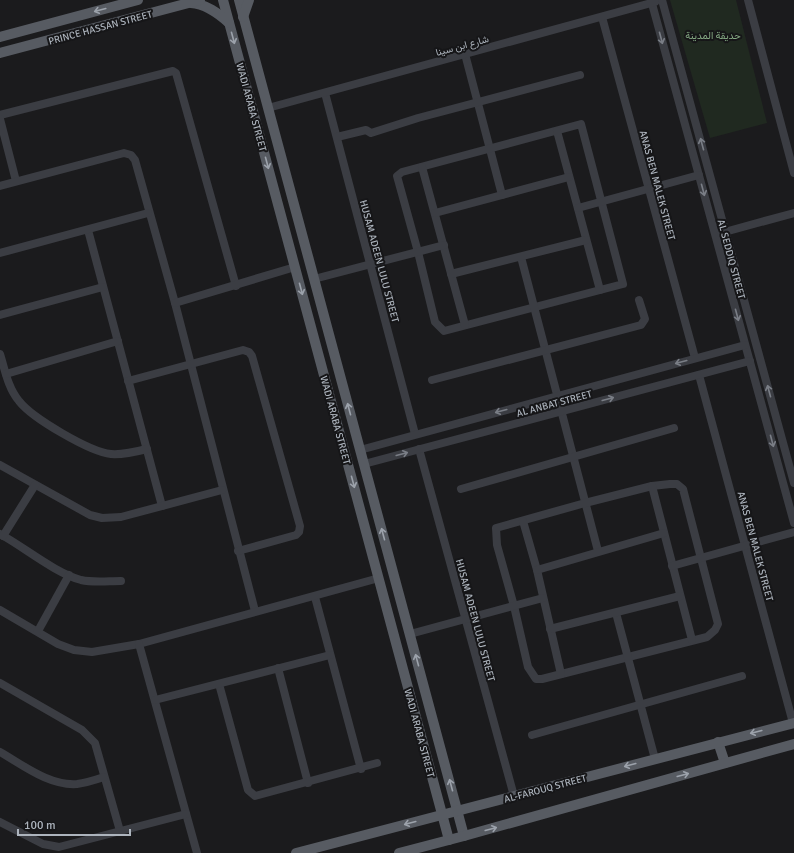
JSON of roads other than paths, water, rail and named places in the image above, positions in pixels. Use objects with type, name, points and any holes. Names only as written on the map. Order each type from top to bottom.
[{"type":"main road","name":"PRINCE HASSAN STREET","points":[[0,37],[138,0]]},
{"type":"main road","name":"PRINCE HASSAN STREET","points":[[0,53],[200,0]]},
{"type":"main road","name":"WADI ARABA STREET","points":[[223,0],[449,840]]},
{"type":"main road","name":"WADI ARABA STREET","points":[[239,0],[464,836]]},
{"type":"main road","points":[[243,17],[249,0]]},
{"type":"main road","points":[[189,3],[205,6],[218,13],[229,23]]},
{"type":"main road","points":[[316,344],[330,339]]},
{"type":"main road","name":"AL-FAROUQ STREET","points":[[296,853],[794,723]]},
{"type":"main road","points":[[718,742],[725,763]]},
{"type":"main road","points":[[399,853],[794,744]]},
{"type":"street","name":"شارع ابن سينا","points":[[268,108],[662,0]]},
{"type":"street","name":"AL SEDDIQ STREET","points":[[662,0],[725,232],[791,463],[794,483]]},
{"type":"street","points":[[748,0],[791,150],[794,173]]},
{"type":"street","name":"AL SEDDIQ STREET","points":[[652,2],[794,523]]},
{"type":"street","name":"ANAS BEN MALEK STREET","points":[[602,17],[695,358]]},
{"type":"street","points":[[465,54],[502,195]]},
{"type":"street","points":[[0,115],[173,71],[176,73],[236,286]]},
{"type":"street","points":[[337,137],[366,130],[371,133],[418,118],[580,75]]},
{"type":"street","name":"HUSAM ADEEN LULU STREET","points":[[325,93],[415,434]]},
{"type":"street","points":[[0,119],[16,181]]},
{"type":"street","points":[[581,124],[623,284],[444,331],[435,322],[397,176],[402,172],[490,149],[581,124]]},
{"type":"street","points":[[557,131],[600,290]]},
{"type":"street","points":[[0,186],[124,153],[131,155],[135,160],[148,213],[175,303],[222,490],[255,611]]},
{"type":"street","points":[[422,167],[465,325]]},
{"type":"street","points":[[578,208],[699,175]]},
{"type":"street","points":[[435,213],[569,177]]},
{"type":"street","points":[[0,253],[148,213]]},
{"type":"street","points":[[716,235],[794,213]]},
{"type":"street","points":[[88,230],[162,506]]},
{"type":"street","points":[[451,274],[586,240]]},
{"type":"street","points":[[314,278],[444,245]]},
{"type":"street","points":[[521,257],[598,551]]},
{"type":"street","points":[[175,303],[236,286],[295,267]]},
{"type":"street","points":[[0,314],[103,287]]},
{"type":"street","points":[[432,380],[545,349],[641,325],[645,319],[639,300]]},
{"type":"street","points":[[6,374],[118,341]]},
{"type":"street","name":"AL ANBAT STREET","points":[[360,450],[746,345]]},
{"type":"street","points":[[128,381],[243,350],[249,352],[252,356],[300,526],[299,532],[296,535],[238,551]]},
{"type":"street","points":[[0,354],[12,390],[19,402],[28,410],[62,432],[96,450],[120,454],[147,449]]},
{"type":"street","name":"AL ANBAT STREET","points":[[364,464],[750,361]]},
{"type":"street","name":"ANAS BEN MALEK STREET","points":[[699,375],[794,723]]},
{"type":"street","points":[[461,489],[674,428]]},
{"type":"street","name":"HUSAM ADEEN LULU STREET","points":[[419,449],[514,796]]},
{"type":"street","points":[[779,467],[791,463]]},
{"type":"street","points":[[0,465],[90,515],[102,518],[121,517],[222,490]]},
{"type":"street","points":[[677,484],[683,489],[718,624],[707,637],[542,679],[536,679],[531,674],[528,667],[514,606],[497,545],[496,528],[586,503],[652,486],[677,484]]},
{"type":"street","points":[[35,485],[2,535],[69,575],[82,580],[121,581]]},
{"type":"street","points":[[652,486],[692,640]]},
{"type":"street","points":[[524,521],[562,674]]},
{"type":"street","points":[[672,566],[794,532]]},
{"type":"street","points":[[537,570],[664,533]]},
{"type":"street","points":[[38,631],[69,575]]},
{"type":"street","points":[[0,610],[58,644],[74,650],[92,652],[139,644],[255,611],[315,597],[379,578]]},
{"type":"street","points":[[550,629],[680,596]]},
{"type":"street","points":[[315,597],[360,769]]},
{"type":"street","points":[[410,634],[543,598]]},
{"type":"street","points":[[616,612],[655,759]]},
{"type":"street","points":[[139,644],[198,853]]},
{"type":"street","points":[[155,700],[330,655]]},
{"type":"street","points":[[278,668],[308,783]]},
{"type":"street","points":[[532,735],[742,676]]},
{"type":"street","points":[[0,683],[88,734],[95,743],[120,831]]},
{"type":"street","points":[[218,684],[248,790],[255,796],[360,769],[377,763]]},
{"type":"street","points":[[0,752],[44,777],[58,782],[78,784],[104,778]]},
{"type":"street","points":[[1,825],[43,844],[52,846],[70,845],[186,814]]},
{"type":"park label","name":"حديقة المدينة","points":[[713,35]]}]
